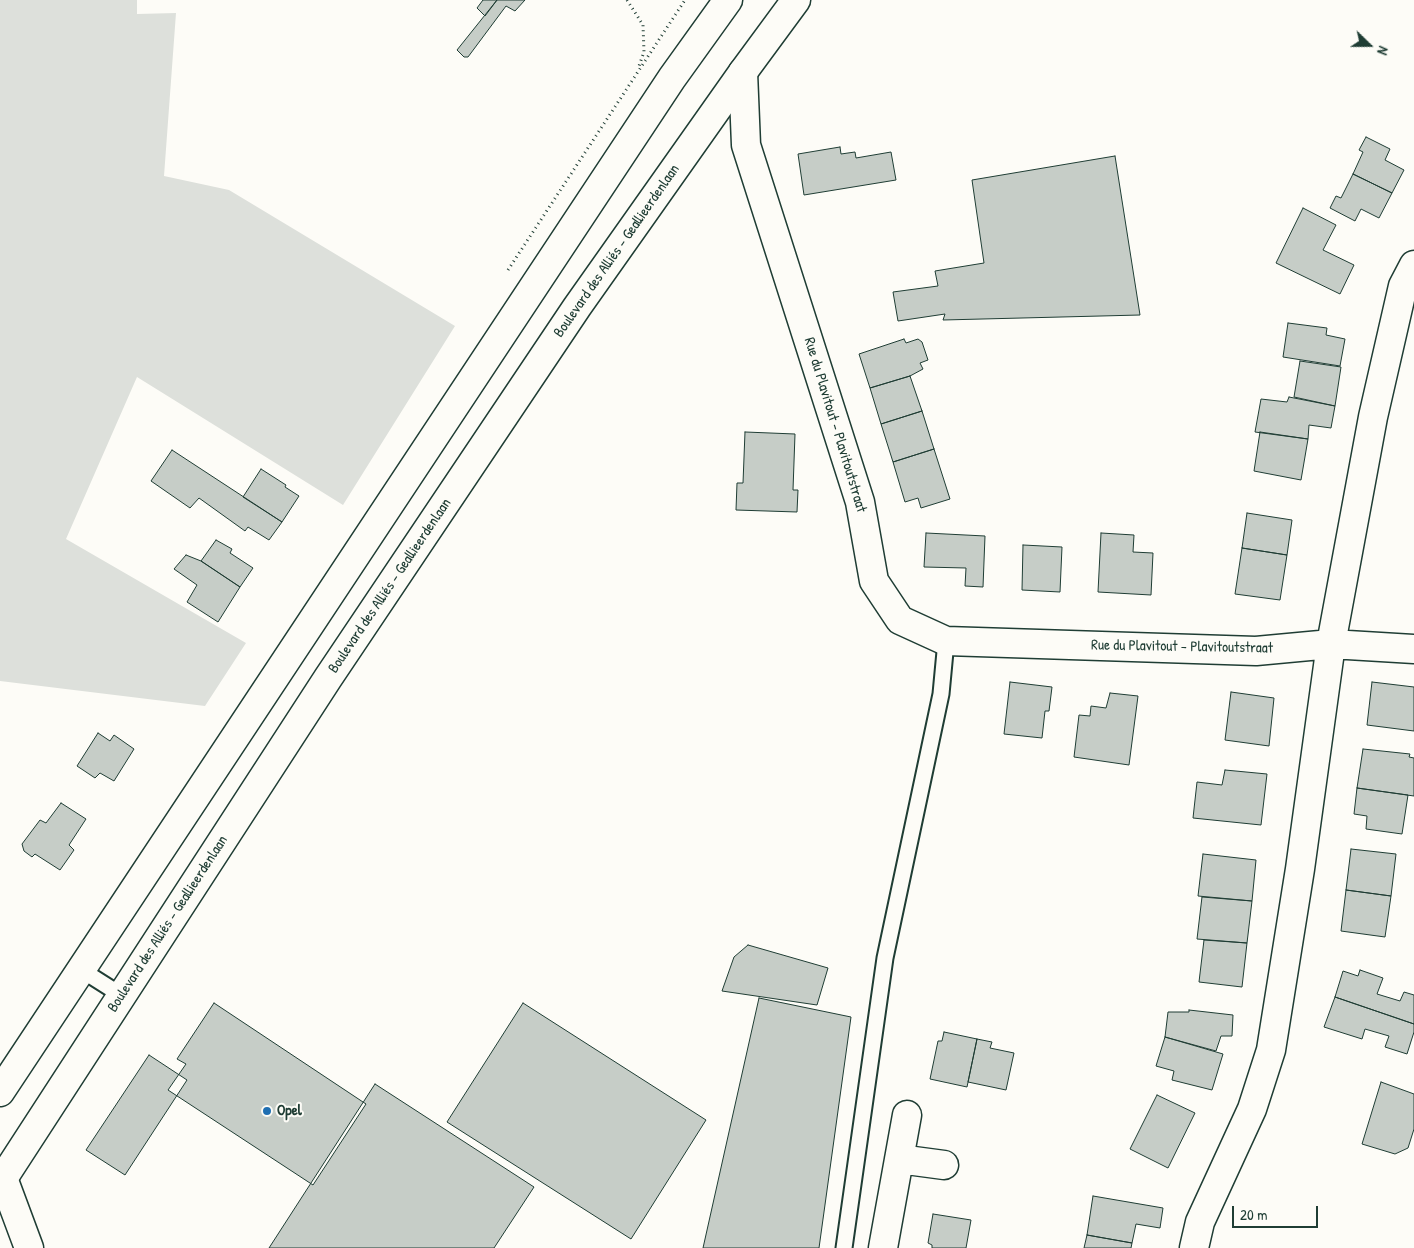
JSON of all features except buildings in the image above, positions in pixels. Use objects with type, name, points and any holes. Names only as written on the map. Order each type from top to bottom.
[{"type":"main road","points":[[0,1092],[672,78],[728,0]]},
{"type":"main road","name":"Boulevard des Alliés - Geallieerdenlaan","points":[[1,1179],[328,678],[566,324],[743,72],[796,0]]},
{"type":"main road","name":"Rue du Plavitout - Plavitoutstraat","points":[[743,72],[746,145],[860,502],[874,581],[900,620],[946,641],[1256,651],[1331,644],[1414,649]]},
{"type":"main road","points":[[1194,1248],[1200,1222],[1252,1109],[1271,1050],[1300,869],[1331,644],[1376,408],[1403,286],[1414,266]]},
{"type":"main road","points":[[882,1248],[907,1115]]},
{"type":"main road","points":[[899,1159],[944,1165]]},
{"type":"main road","points":[[1,1179],[29,1248]]},
{"type":"lane","points":[[844,1248],[884,958],[941,694],[946,641]]},
{"type":"lane","points":[[80,969],[121,996]]},
{"type":"path","points":[[627,0],[643,25],[644,52],[636,74]]},
{"type":"shaded area","points":[[0,0],[137,0],[137,14],[176,13],[164,176],[229,190],[455,326],[343,505],[137,377],[66,539],[246,643],[205,706],[0,681]]},
{"type":"place","name":"Opel","points":[[267,1111]]}]
